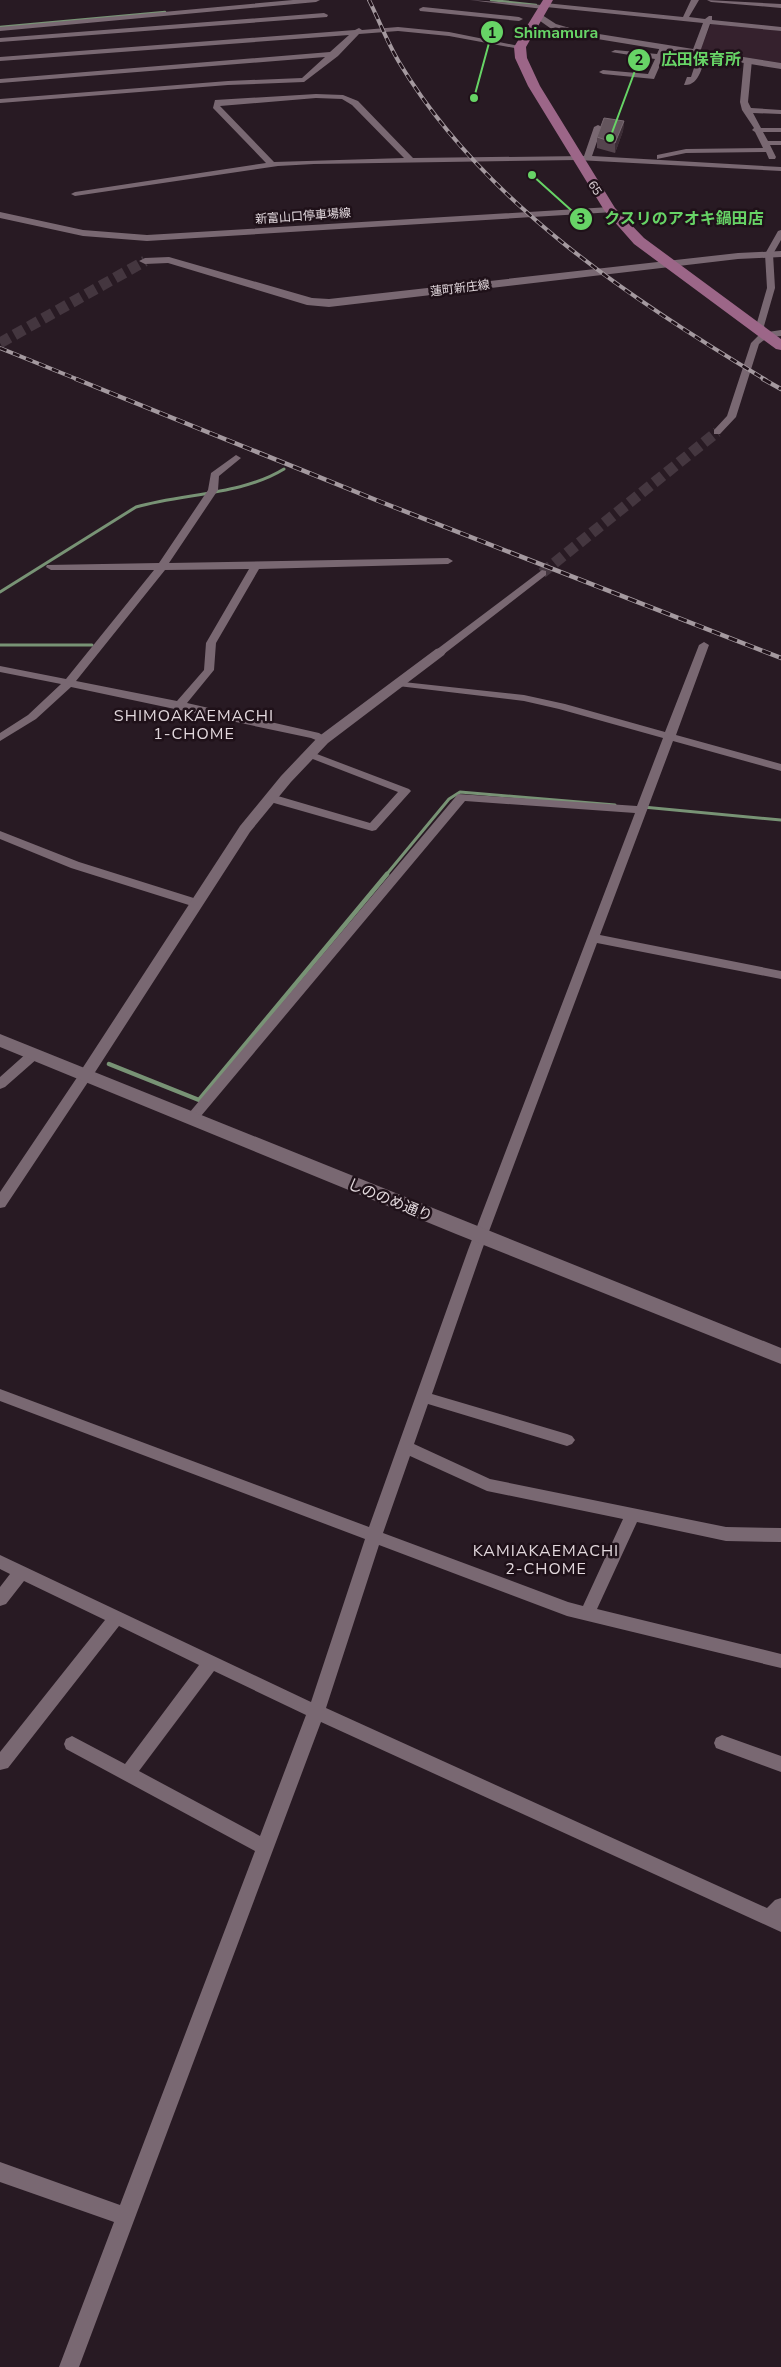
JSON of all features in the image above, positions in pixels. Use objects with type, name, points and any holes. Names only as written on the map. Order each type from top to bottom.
[{"type":"main road","points":[[520,47],[545,5]]},
{"type":"main road","name":"65","points":[[520,47],[526,72],[582,158],[610,210],[639,241],[781,346]]},
{"type":"main road","name":"新富山口停車場線","points":[[0,215],[83,233],[147,238],[610,210]]},
{"type":"main road","name":"蓮町新庄線","points":[[145,261],[169,260],[310,302],[329,302],[775,254]]},
{"type":"main road","name":"しののめ通り","points":[[0,1040],[191,1119],[781,1356]]},
{"type":"street","points":[[0,29],[316,0]]},
{"type":"street","points":[[474,0],[686,16],[781,29]]},
{"type":"street","points":[[686,16],[695,0]]},
{"type":"street","points":[[711,0],[781,6]]},
{"type":"street","points":[[545,5],[781,25]]},
{"type":"street","points":[[545,5],[553,26],[579,33],[781,66]]},
{"type":"street","points":[[423,9],[519,18]]},
{"type":"street","points":[[431,17],[436,10]]},
{"type":"street","points":[[0,40],[324,15]]},
{"type":"street","points":[[479,23],[484,15]]},
{"type":"street","points":[[301,17],[309,34]]},
{"type":"street","points":[[687,83],[690,79],[694,79],[699,52],[709,20]]},
{"type":"street","points":[[0,102],[179,66],[309,34],[424,27],[520,47]]},
{"type":"street","points":[[166,28],[179,66]]},
{"type":"street","points":[[0,59],[179,66],[304,80],[335,54],[359,30]]},
{"type":"street","points":[[470,38],[475,30]]},
{"type":"street","points":[[603,72],[651,77],[664,47]]},
{"type":"street","points":[[615,52],[660,57]]},
{"type":"street","points":[[0,80],[335,54]]},
{"type":"street","points":[[748,60],[744,102],[746,110],[780,170]]},
{"type":"street","points":[[272,165],[216,106],[218,102],[316,96],[343,97],[355,103],[374,120],[411,161]]},
{"type":"street","points":[[746,110],[781,112]]},
{"type":"street","points":[[582,158],[598,126]]},
{"type":"street","points":[[756,130],[781,130]]},
{"type":"street","points":[[764,142],[781,142]]},
{"type":"street","points":[[635,161],[686,151],[768,150]]},
{"type":"street","points":[[75,194],[272,165],[314,162],[582,158],[780,170]]},
{"type":"street","points":[[765,335],[760,326],[771,288],[775,254],[781,233]]},
{"type":"street","points":[[717,432],[731,417],[756,343],[765,335],[781,333]]},
{"type":"street","points":[[0,738],[32,717],[69,683],[162,566],[213,490],[214,475],[236,458]]},
{"type":"street","points":[[51,567],[256,566],[448,561]]},
{"type":"street","points":[[180,705],[209,670],[211,643],[256,566]]},
{"type":"street","points":[[0,1202],[85,1076],[245,829],[271,798],[323,740],[542,573]]},
{"type":"street","points":[[69,2367],[124,2216],[316,1712],[374,1536],[481,1236],[704,646]]},
{"type":"street","points":[[0,670],[180,705],[315,735],[323,740]]},
{"type":"street","points":[[398,683],[524,698],[561,706],[669,738],[781,768]]},
{"type":"street","points":[[271,798],[372,827],[405,791],[309,754]]},
{"type":"street","points":[[191,1119],[462,796],[643,810]]},
{"type":"street","points":[[0,835],[83,868],[196,903]]},
{"type":"street","points":[[594,938],[781,975]]},
{"type":"street","points":[[0,1084],[33,1055]]},
{"type":"street","points":[[0,1395],[566,1609],[781,1661]]},
{"type":"street","points":[[423,1397],[567,1440]]},
{"type":"street","points":[[405,1447],[487,1484],[726,1534],[781,1535]]},
{"type":"street","points":[[587,1614],[633,1515]]},
{"type":"street","points":[[0,1562],[316,1712],[777,1916]]},
{"type":"street","points":[[0,1599],[22,1572]]},
{"type":"street","points":[[0,1762],[2,1763],[116,1617]]},
{"type":"street","points":[[128,1773],[211,1662]]},
{"type":"street","points":[[722,1743],[781,1764]]},
{"type":"street","points":[[72,1744],[264,1847]]},
{"type":"street","points":[[0,2172],[124,2216]]},
{"type":"shaded area","points":[[711,24],[781,31],[781,63],[700,50]]},
{"type":"building","points":[[604,118],[624,121],[615,143],[597,137]]},
{"type":"waterway","points":[[491,0],[536,5]]},
{"type":"waterway","points":[[0,27],[165,12]]},
{"type":"waterway","points":[[0,592],[136,507],[154,502],[231,489],[268,478],[284,469]]},
{"type":"waterway","points":[[0,645],[92,645]]},
{"type":"waterway","points":[[386,875],[449,799],[460,792],[615,805]]},
{"type":"waterway","points":[[643,807],[781,820]]},
{"type":"waterway","points":[[109,1064],[199,1100],[387,874]]},
{"type":"tunnel","points":[[0,343],[145,261]]},
{"type":"tunnel","points":[[542,573],[717,432]]},
{"type":"railway","points":[[369,0],[399,62],[433,112],[472,159],[515,202],[562,242],[612,280],[663,316],[766,380]]},
{"type":"railway","points":[[0,348],[79,380]]},
{"type":"railway","points":[[76,379],[381,502],[781,658]]},
{"type":"railway","points":[[763,379],[781,389]]},
{"type":"place","name":"Shimamura","points":[[474,98]]},
{"type":"place","name":"広田保育所","points":[[610,138]]},
{"type":"place","name":"クスリのアオキ鍋田店","points":[[532,175]]},
{"type":"district","name":"SHIMOAKAEMACHI 1-CHOME","points":[[194,724]]},
{"type":"district","name":"KAMIAKAEMACHI 2-CHOME","points":[[546,1559]]}]
